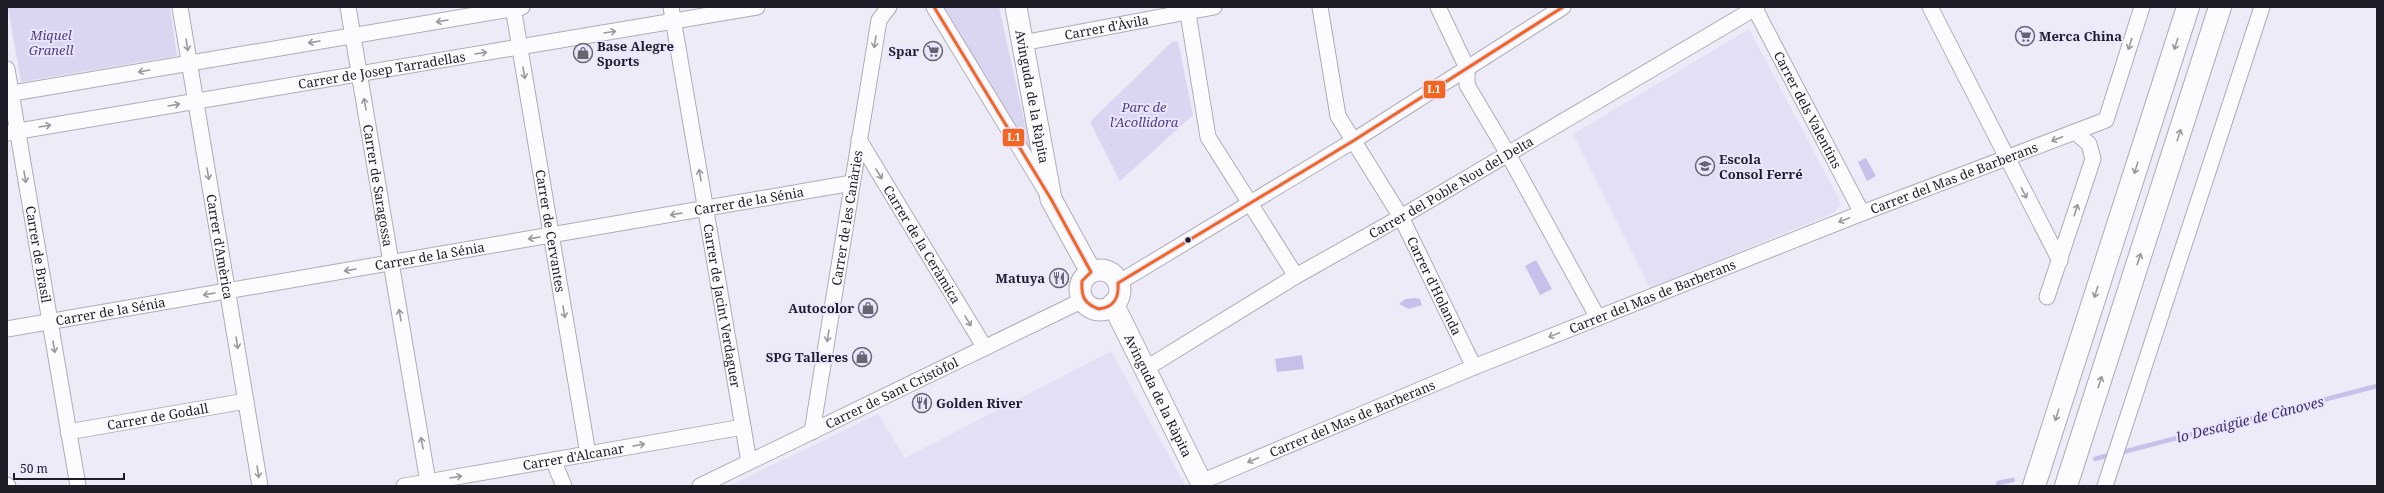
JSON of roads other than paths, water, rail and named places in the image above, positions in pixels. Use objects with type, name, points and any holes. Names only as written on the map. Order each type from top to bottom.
[{"type":"highway","points":[[2034,486],[2188,7]]},
{"type":"highway","points":[[2066,486],[2220,7]]},
{"type":"street","name":"Carrer d'Amèrica","points":[[180,7],[260,486]]},
{"type":"street","name":"Carrer de Saragossa","points":[[348,7],[428,482]]},
{"type":"street","points":[[9,94],[516,7]]},
{"type":"street","name":"Carrer de Cervantes","points":[[516,7],[520,47],[588,454]]},
{"type":"street","name":"Carrer de Josep Tarradellas","points":[[12,132],[520,47],[672,14],[758,7]]},
{"type":"street","name":"Carrer de les Canàries","points":[[812,432],[879,20],[890,7]]},
{"type":"street","points":[[934,7],[1050,199]]},
{"type":"street","name":"Avinguda de la Ràpita","points":[[1016,7],[1050,199],[1091,272]]},
{"type":"street","name":"Carrer d'Àvila","points":[[1022,43],[1187,9],[1214,7]]},
{"type":"street","name":"Carrer d'Holanda","points":[[1320,7],[1338,116],[1401,217],[1474,367]]},
{"type":"street","points":[[1438,7],[1467,68],[1467,85],[1508,154],[1598,318]]},
{"type":"street","points":[[1118,283],[1353,141],[1563,7]]},
{"type":"street","name":"Carrer del Poble Nou del Delta","points":[[1145,369],[1296,276],[1401,217],[1755,7]]},
{"type":"street","name":"Carrer dels Valentins","points":[[1755,7],[1862,213]]},
{"type":"street","points":[[1930,7],[2060,261]]},
{"type":"street","name":"Carrer del Mas de Barberans","points":[[1202,484],[1474,367],[1862,213],[2106,120],[2142,7]]},
{"type":"street","points":[[2105,486],[2262,7]]},
{"type":"street","points":[[1187,9],[1208,137],[1296,276]]},
{"type":"street","name":"Carrer de Jacint Verdaguer","points":[[672,14],[749,462]]},
{"type":"street","name":"Carrer de Brasil","points":[[7,70],[12,132],[50,321],[78,486]]},
{"type":"street","points":[[2047,297],[2093,159],[2089,144],[2075,132]]},
{"type":"street","name":"Carrer de la Ceràmica","points":[[859,140],[985,348]]},
{"type":"street","name":"Carrer de la Sénia","points":[[7,329],[852,183]]},
{"type":"street","points":[[2042,227],[2060,232],[2070,230]]},
{"type":"street","points":[[1097,270],[1110,273],[1118,283],[1119,294],[1113,304],[1106,309],[1097,309],[1089,306],[1083,300],[1081,294],[1082,281],[1091,272],[1097,270]]},
{"type":"street","name":"Carrer de Sant Cristòfol","points":[[700,486],[1083,300]]},
{"type":"street","name":"Avinguda de la Ràpita","points":[[1113,304],[1202,484]]},
{"type":"street","name":"Carrer de Godall","points":[[68,432],[246,401]]},
{"type":"street","name":"Carrer d'Alcanar","points":[[404,486],[743,427]]},
{"type":"street","points":[[553,460],[564,486]]},
{"type":"waterway","name":"lo Desaigüe de Cànoves","points":[[2123,452],[2377,386]]},
{"type":"waterway","name":"lo Desaigüe de Cànoves","points":[[2095,459],[2109,455]]},
{"type":"waterway","name":"lo Desaigüe de Cànoves","points":[[1998,483],[2013,480]]},
{"type":"place","name":"Merca China","points":[[2025,36]]},
{"type":"place","name":"Spar","points":[[933,51]]},
{"type":"place","name":"Base Alegre Sports","points":[[583,53]]},
{"type":"place","name":"Escola Consol Ferré","points":[[1705,166]]},
{"type":"place","name":"Matuya","points":[[1059,278]]},
{"type":"place","name":"Autocolor","points":[[868,308]]},
{"type":"place","name":"SPG Talleres","points":[[862,357]]},
{"type":"place","name":"Golden River","points":[[922,403]]},
{"type":"park label","name":"Miquel Granell","points":[[51,42]]},
{"type":"park label","name":"Parc de l'Acollidora","points":[[1144,114]]}]
